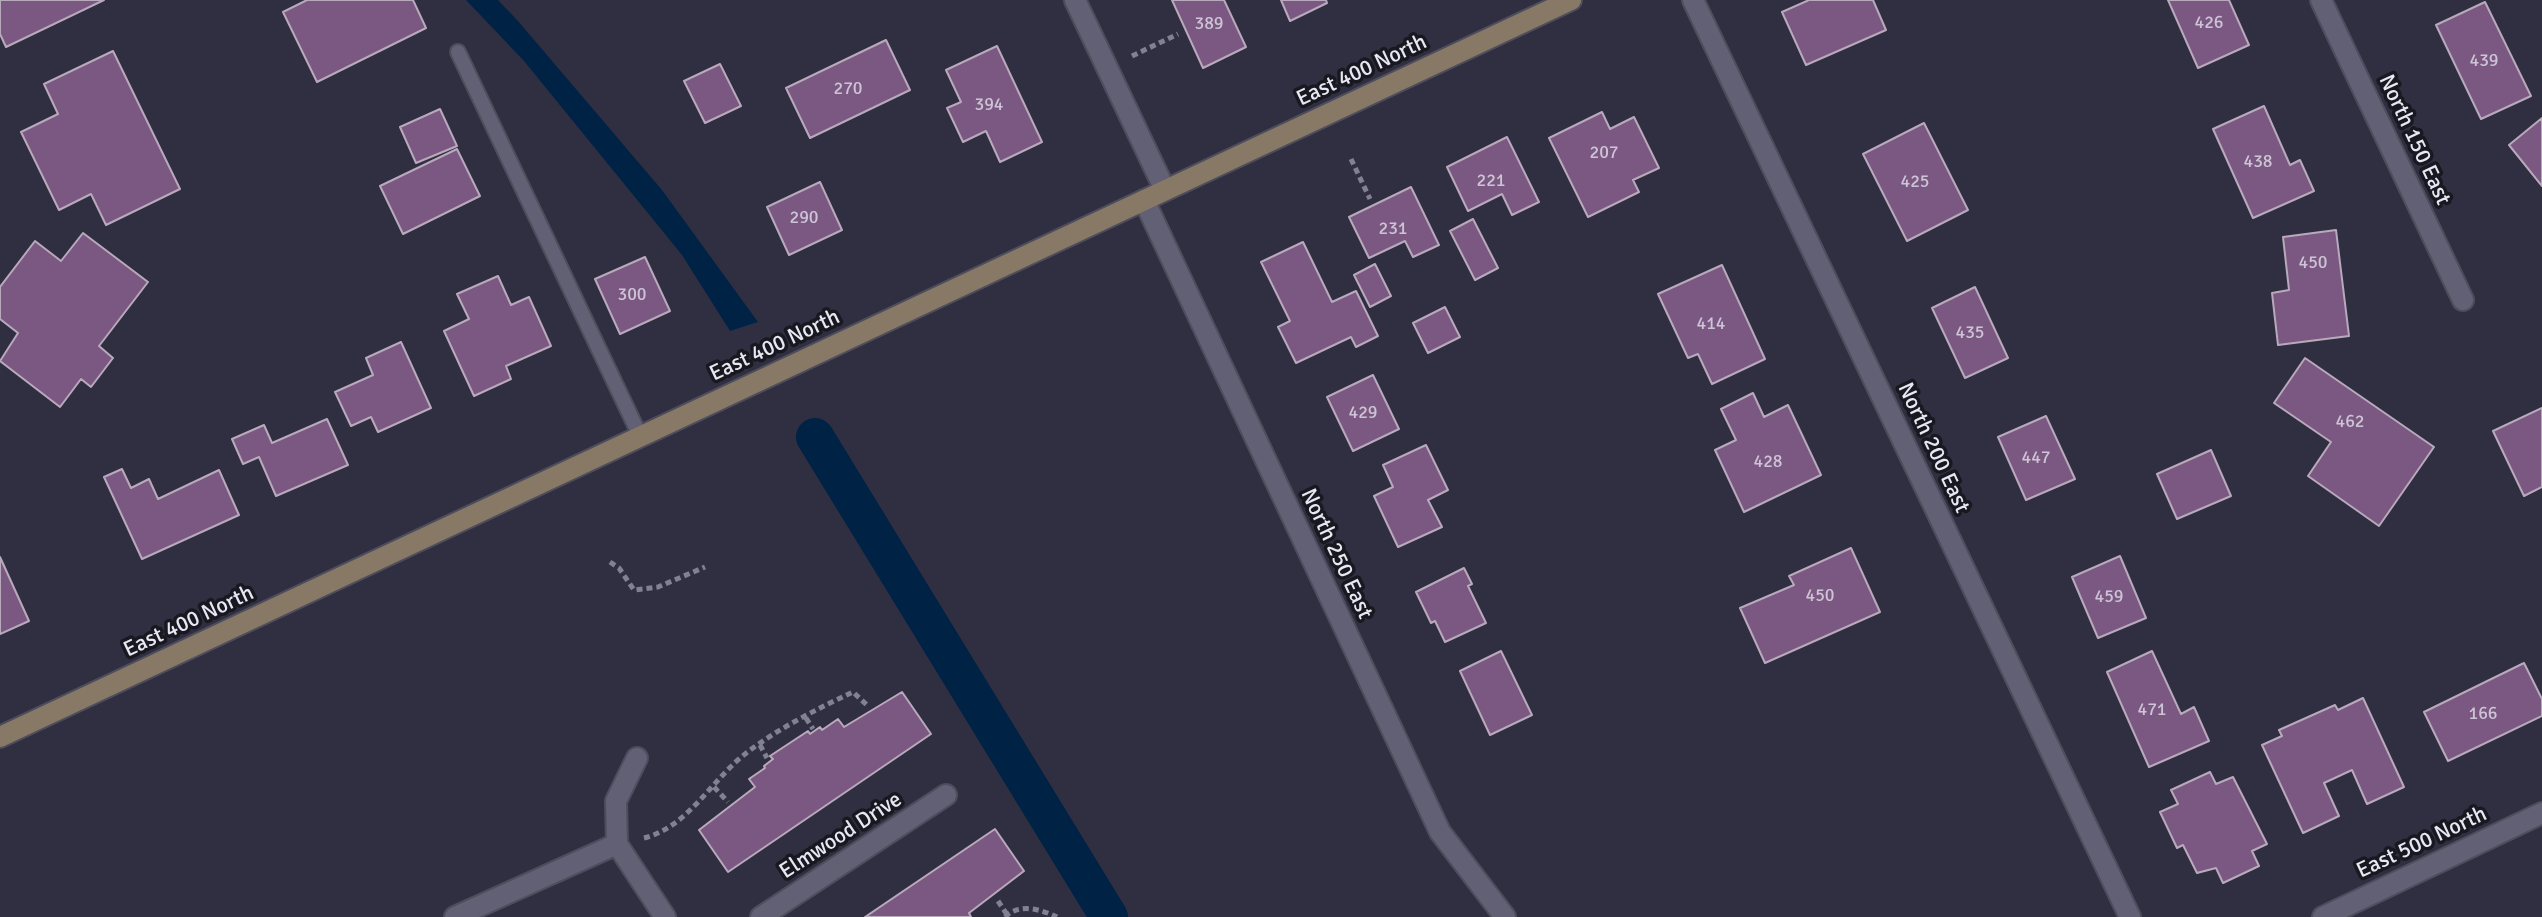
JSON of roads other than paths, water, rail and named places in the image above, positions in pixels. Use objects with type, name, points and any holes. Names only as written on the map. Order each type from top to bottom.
[{"type":"main road","name":"East 400 North","points":[[0,737],[1571,0]]},
{"type":"street","points":[[1075,0],[1165,190]]},
{"type":"street","name":"North 200 East","points":[[1693,0],[2130,917]]},
{"type":"street","name":"North 150 East","points":[[2321,0],[2463,300]]},
{"type":"street","name":"North 250 East","points":[[1144,200],[1440,832],[1505,917]]},
{"type":"street","points":[[637,758],[616,801],[617,844],[665,917]]},
{"type":"street","name":"Elmwood Drive","points":[[761,917],[946,795]]},
{"type":"street","name":"East 500 North","points":[[2323,917],[2542,813]]},
{"type":"street","points":[[455,917],[617,844]]},
{"type":"lane","points":[[458,52],[641,438]]},
{"type":"water","points":[[466,0],[498,0],[518,21],[662,190],[758,322],[730,331],[682,255],[524,61]]},
{"type":"waterway","points":[[815,437],[1109,917]]}]
